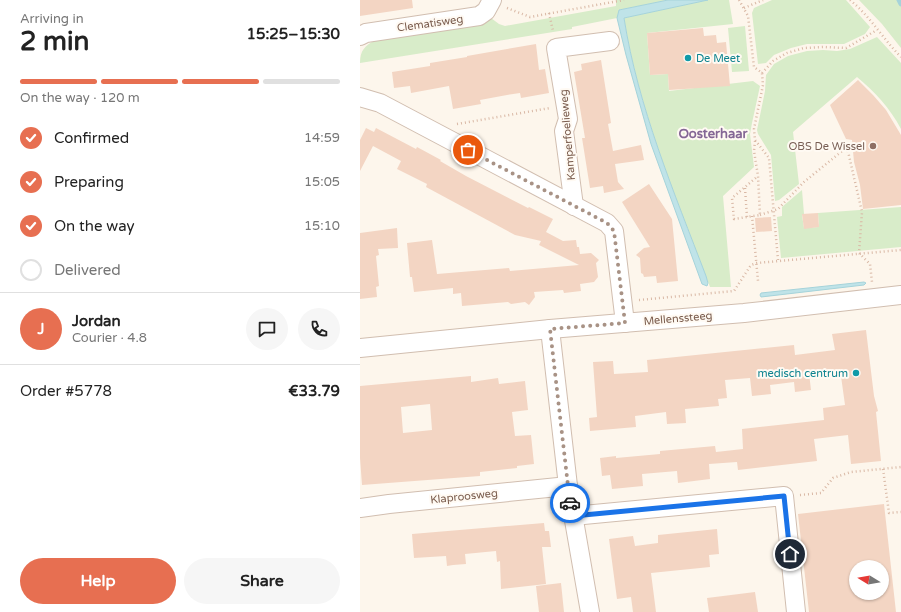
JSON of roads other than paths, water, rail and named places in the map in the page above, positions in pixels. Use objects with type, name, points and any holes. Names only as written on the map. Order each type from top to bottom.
[{"type":"street","name":"Clematisweg","points":[[360,36],[366,32],[479,16],[486,12],[492,1]]},
{"type":"street","name":"Kamperfoelieweg","points":[[574,206],[564,131],[568,119],[556,48],[610,41]]},
{"type":"street","points":[[360,97],[380,103],[607,223],[614,231],[625,323]]},
{"type":"street","name":"Mellenssteeg","points":[[360,348],[550,329],[744,313],[901,295]]},
{"type":"street","points":[[550,329],[568,486],[590,612]]},
{"type":"street","name":"Klaproosweg","points":[[360,508],[568,486]]},
{"type":"street","points":[[573,516],[784,496],[796,612]]},
{"type":"water","points":[[668,0],[708,0],[624,18],[638,84],[648,117],[658,149],[706,276],[708,283],[707,286],[702,284],[651,144],[617,18],[619,10]]},
{"type":"water","points":[[866,283],[864,285],[761,297],[760,295],[761,293]]},
{"type":"waterway","points":[[899,0],[901,4]]},
{"type":"place","name":"De Meet","points":[[688,58]]},
{"type":"place","name":"OBS De Wissel","points":[[873,146]]},
{"type":"place","name":"medisch centrum","points":[[856,373]]},
{"type":"district","name":"Oosterhaar","points":[[713,133]]}]
